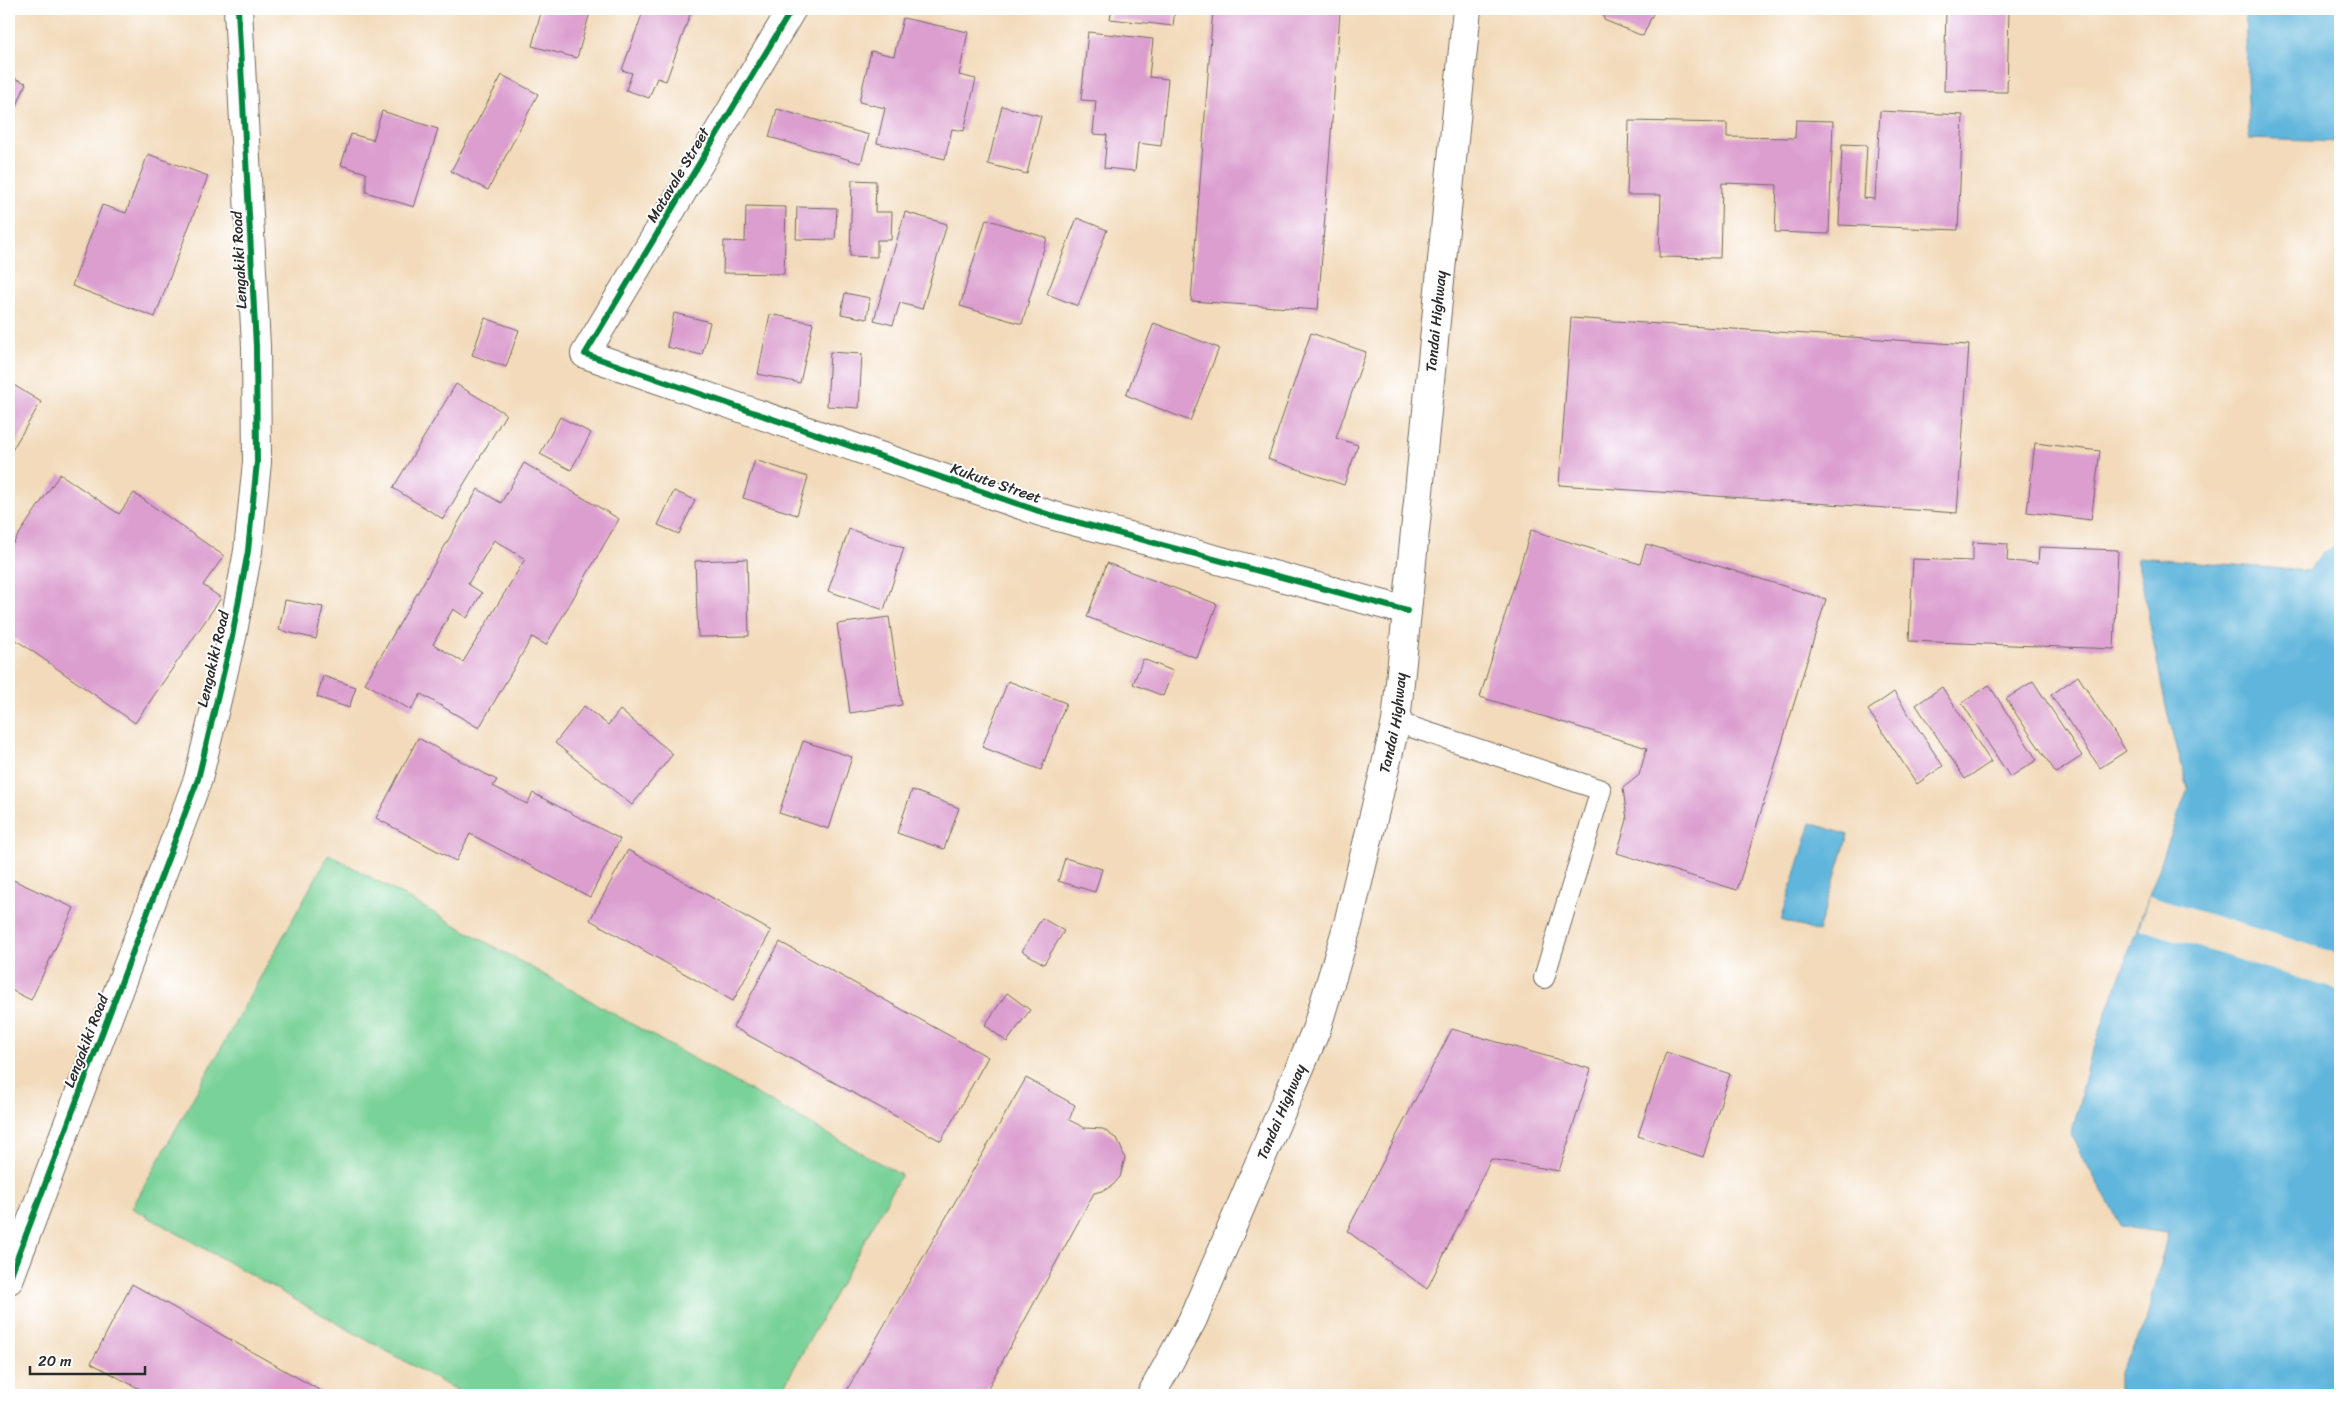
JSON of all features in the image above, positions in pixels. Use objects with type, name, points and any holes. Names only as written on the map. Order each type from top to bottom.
[{"type":"street","name":"Lengakiki Road","points":[[9,1280],[198,779],[232,637],[243,580],[248,551],[257,462],[256,346],[238,9]]},
{"type":"street","name":"Matavale Street","points":[[585,354],[792,9]]},
{"type":"street","name":"Tandai Highway","points":[[1151,1395],[1192,1321],[1316,1030],[1348,924],[1396,722],[1467,9]]},
{"type":"street","name":"Kukute Street","points":[[585,354],[1048,514],[1407,611]]},
{"type":"lane","points":[[1396,722],[1602,790],[1544,978]]},
{"type":"green space","points":[[329,854],[901,1175],[779,1395],[465,1395],[132,1208]]},
{"type":"water","points":[[2245,9],[2340,9],[2340,142],[2249,139]]},
{"type":"water","points":[[2340,544],[2340,1395],[2119,1395],[2119,1375],[2146,1322],[2168,1233],[2122,1227],[2071,1136],[2090,1059],[2188,788],[2166,707],[2137,557],[2308,571],[2323,553]]},
{"type":"water","points":[[1811,823],[1848,835],[1818,932],[1781,920]]},
{"type":"pier","points":[[2149,896],[2340,954],[2340,991],[2139,929]]},
{"type":"building","points":[[542,9],[591,9],[577,58],[532,46]]},
{"type":"building","points":[[644,9],[684,9],[691,12],[666,81],[657,78],[649,98],[626,90],[632,73],[622,70]]},
{"type":"building","points":[[1112,9],[1175,9],[1173,26],[1110,19]]},
{"type":"building","points":[[1213,9],[1295,9],[1340,12],[1318,310],[1191,301]]},
{"type":"building","points":[[1603,9],[1655,9],[1643,36],[1604,20]]},
{"type":"building","points":[[1946,9],[2009,9],[2007,92],[1944,91]]},
{"type":"building","points":[[903,18],[968,32],[959,75],[976,79],[964,131],[952,129],[945,159],[877,143],[885,108],[859,102],[871,51],[894,56]]},
{"type":"building","points":[[1088,32],[1153,39],[1149,77],[1168,79],[1161,146],[1138,143],[1135,171],[1104,168],[1107,135],[1093,134],[1096,101],[1081,100]]},
{"type":"building","points":[[502,75],[538,94],[488,190],[451,171]]},
{"type":"building","points":[[9,76],[26,83],[9,126]]},
{"type":"building","points":[[1002,106],[1041,116],[1027,174],[988,164]]},
{"type":"building","points":[[777,109],[869,135],[861,163],[769,137]]},
{"type":"building","points":[[382,111],[438,129],[414,207],[366,192],[366,173],[341,165],[351,134],[373,140]]},
{"type":"building","points":[[1880,111],[1963,115],[1958,230],[1839,225],[1842,144],[1867,145],[1864,198],[1875,199]]},
{"type":"building","points":[[1796,120],[1833,121],[1829,234],[1775,232],[1777,185],[1722,183],[1720,258],[1659,257],[1661,195],[1627,195],[1629,121],[1727,123],[1727,137],[1795,138]]},
{"type":"building","points":[[148,154],[208,176],[155,317],[72,286],[102,205],[126,213]]},
{"type":"building","points":[[852,180],[876,181],[875,212],[892,212],[891,240],[877,240],[877,257],[850,256]]},
{"type":"building","points":[[746,206],[786,207],[784,274],[723,273],[724,241],[745,242]]},
{"type":"building","points":[[797,207],[837,208],[835,240],[796,239]]},
{"type":"building","points":[[905,212],[947,224],[922,309],[900,303],[893,325],[874,320]]},
{"type":"building","points":[[1077,218],[1107,230],[1078,306],[1047,294]]},
{"type":"building","points":[[986,219],[1047,238],[1022,324],[960,306]]},
{"type":"building","points":[[845,293],[870,298],[867,319],[841,314]]},
{"type":"building","points":[[674,313],[710,322],[702,355],[667,347]]},
{"type":"building","points":[[770,314],[813,323],[800,383],[758,374]]},
{"type":"building","points":[[485,318],[519,330],[506,367],[472,355]]},
{"type":"building","points":[[1571,318],[1969,345],[1957,513],[1559,485]]},
{"type":"building","points":[[1154,323],[1219,348],[1190,421],[1126,395]]},
{"type":"building","points":[[1311,333],[1366,352],[1336,438],[1358,445],[1344,485],[1268,459]]},
{"type":"building","points":[[830,352],[862,354],[859,408],[827,406]]},
{"type":"building","points":[[9,382],[41,402],[9,455]]},
{"type":"building","points":[[456,384],[506,414],[443,519],[393,488]]},
{"type":"building","points":[[560,417],[591,433],[571,470],[540,454]]},
{"type":"building","points":[[2035,443],[2100,451],[2091,520],[2027,512]]},
{"type":"building","points":[[755,460],[808,477],[797,515],[743,498]]},
{"type":"building","points":[[524,463],[619,519],[546,645],[532,637],[479,728],[421,694],[411,710],[365,683],[478,489],[501,503]],"holes":[[[494,540],[525,559],[463,662],[433,644],[453,609],[467,618],[482,593],[468,584]]]},
{"type":"building","points":[[60,474],[119,514],[134,493],[224,556],[203,585],[221,598],[135,723],[9,635],[9,549]]},
{"type":"building","points":[[674,491],[695,500],[679,534],[658,525]]},
{"type":"building","points":[[849,529],[904,548],[884,610],[828,591]]},
{"type":"building","points":[[1531,530],[1640,564],[1646,544],[1826,599],[1737,890],[1617,853],[1627,820],[1623,788],[1639,775],[1647,748],[1480,697]]},
{"type":"building","points":[[1973,542],[2008,544],[2007,561],[2038,563],[2039,547],[2118,550],[2114,649],[1909,641],[1913,559],[1973,561]]},
{"type":"building","points":[[747,559],[749,636],[698,637],[695,561]]},
{"type":"building","points":[[1107,563],[1217,604],[1197,658],[1087,617]]},
{"type":"building","points":[[285,600],[323,607],[316,639],[279,630]]},
{"type":"building","points":[[889,617],[902,705],[850,713],[837,624]]},
{"type":"building","points":[[1143,659],[1173,671],[1163,696],[1133,684]]},
{"type":"building","points":[[323,676],[356,687],[349,708],[317,697]]},
{"type":"building","points":[[2078,676],[2126,751],[2100,768],[2051,695]]},
{"type":"building","points":[[1008,681],[1066,703],[1041,770],[982,747]]},
{"type":"building","points":[[2033,681],[2082,756],[2056,773],[2006,699]]},
{"type":"building","points":[[1989,685],[2037,760],[2010,777],[1962,703]]},
{"type":"building","points":[[1942,687],[1991,762],[1965,779],[1916,705]]},
{"type":"building","points":[[1894,692],[1943,766],[1917,784],[1868,710]]},
{"type":"building","points":[[584,706],[608,725],[620,710],[673,754],[632,805],[555,743]]},
{"type":"building","points":[[418,738],[497,780],[493,786],[527,804],[533,793],[620,839],[590,897],[470,834],[456,861],[376,818]]},
{"type":"building","points":[[803,741],[852,757],[829,829],[779,813]]},
{"type":"building","points":[[912,790],[959,808],[944,849],[897,833]]},
{"type":"building","points":[[628,850],[771,931],[733,1001],[590,920]]},
{"type":"building","points":[[1065,858],[1102,869],[1095,892],[1058,881]]},
{"type":"building","points":[[9,878],[74,908],[31,1000],[9,989]]},
{"type":"building","points":[[1042,918],[1064,931],[1044,964],[1022,951]]},
{"type":"building","points":[[780,942],[988,1057],[941,1141],[733,1027]]},
{"type":"building","points":[[1007,993],[1030,1010],[1007,1042],[985,1025]]},
{"type":"building","points":[[1452,1029],[1591,1069],[1559,1171],[1491,1159],[1427,1289],[1347,1231]]},
{"type":"building","points":[[1666,1052],[1730,1074],[1703,1157],[1638,1136]]},
{"type":"building","points":[[1026,1078],[1075,1105],[1069,1120],[1085,1128],[1103,1129],[1118,1140],[1125,1158],[1120,1177],[1105,1190],[1094,1193],[984,1395],[844,1395]]},
{"type":"building","points":[[132,1284],[328,1395],[151,1395],[91,1363]]},
{"type":"cycle path","points":[[9,1280],[198,779],[232,637],[248,551],[257,462],[256,346],[238,9]]},
{"type":"cycle path","points":[[792,9],[585,354],[1047,514],[1407,611]]}]
